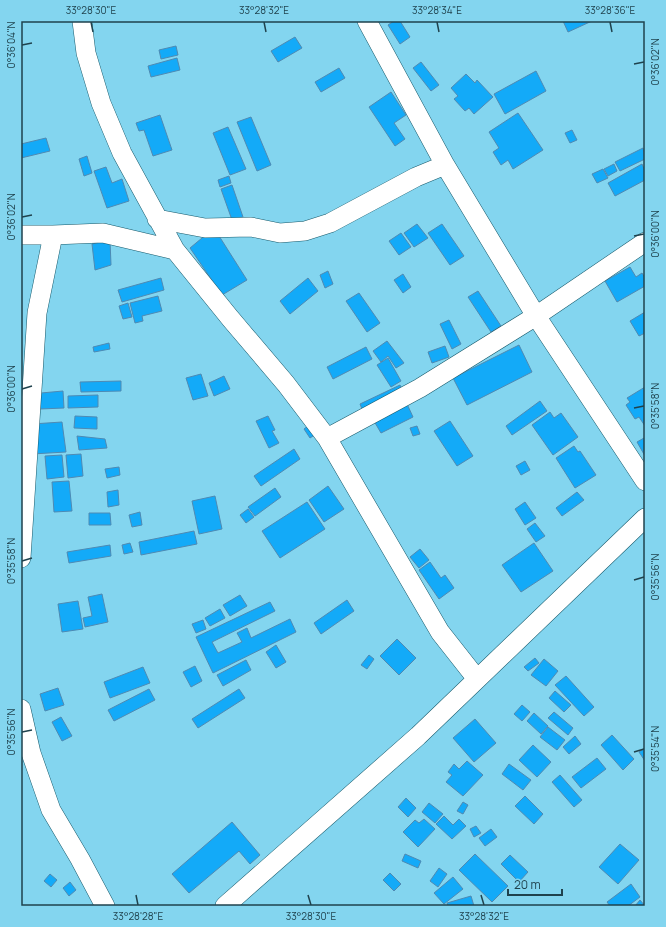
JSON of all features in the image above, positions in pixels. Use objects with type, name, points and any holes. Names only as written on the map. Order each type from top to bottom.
[{"type":"street","points":[[82,21],[86,53],[101,103],[122,153],[175,250],[286,384],[326,438],[440,632],[477,678]]},
{"type":"street","points":[[367,21],[445,165],[536,316],[645,481]]},
{"type":"street","points":[[157,218],[205,228],[251,227],[280,234],[304,232],[330,223],[416,177],[445,165]]},
{"type":"street","points":[[21,235],[103,233],[175,250]]},
{"type":"street","points":[[21,558],[37,313],[53,235]]},
{"type":"street","points":[[326,438],[420,388],[536,316],[645,242]]},
{"type":"street","points":[[225,906],[418,736],[645,518]]},
{"type":"street","points":[[21,709],[31,753],[51,810],[80,859],[105,906]]},
{"type":"building","points":[[394,21],[400,21],[410,37],[400,44],[388,25]]},
{"type":"building","points":[[563,21],[592,21],[568,32]]},
{"type":"building","points":[[295,37],[302,48],[278,62],[271,51]]},
{"type":"building","points":[[176,46],[178,55],[161,59],[159,50]]},
{"type":"building","points":[[177,58],[180,70],[151,77],[148,66]]},
{"type":"building","points":[[421,62],[439,85],[431,91],[413,68]]},
{"type":"building","points":[[339,68],[345,78],[321,92],[315,82]]},
{"type":"building","points":[[536,71],[546,91],[505,114],[494,94]]},
{"type":"building","points":[[466,74],[475,83],[477,80],[493,97],[474,114],[469,108],[465,111],[454,99],[458,96],[451,88]]},
{"type":"building","points":[[391,92],[406,115],[394,123],[405,139],[395,146],[369,107]]},
{"type":"building","points":[[518,113],[543,150],[513,169],[508,160],[501,165],[493,152],[499,148],[489,132]]},
{"type":"building","points":[[160,115],[172,150],[153,156],[144,130],[139,131],[136,123]]},
{"type":"building","points":[[251,117],[271,165],[257,171],[237,122]]},
{"type":"building","points":[[228,127],[246,169],[230,175],[213,133]]},
{"type":"building","points":[[572,130],[577,140],[570,143],[565,133]]},
{"type":"building","points":[[46,138],[50,151],[21,158],[21,144]]},
{"type":"building","points":[[643,148],[645,159],[620,171],[615,162]]},
{"type":"building","points":[[87,156],[92,173],[84,176],[79,159]]},
{"type":"building","points":[[614,164],[617,171],[608,176],[604,169]]},
{"type":"building","points":[[642,164],[645,171],[645,180],[615,196],[608,183]]},
{"type":"building","points":[[106,167],[112,183],[122,179],[129,201],[107,208],[94,171]]},
{"type":"building","points":[[603,169],[608,178],[597,183],[592,174]]},
{"type":"building","points":[[229,176],[231,183],[220,187],[218,180]]},
{"type":"building","points":[[232,185],[243,217],[232,220],[221,189]]},
{"type":"building","points":[[417,224],[428,238],[414,247],[404,233]]},
{"type":"building","points":[[442,224],[464,256],[450,265],[428,233]]},
{"type":"building","points":[[214,228],[247,280],[222,295],[190,248]]},
{"type":"building","points":[[401,233],[411,247],[399,255],[389,241]]},
{"type":"building","points":[[110,240],[111,265],[95,270],[92,244]]},
{"type":"building","points":[[630,267],[636,277],[642,273],[645,278],[645,286],[617,302],[605,281]]},
{"type":"building","points":[[328,271],[333,284],[325,288],[320,275]]},
{"type":"building","points":[[403,274],[411,287],[403,293],[394,280]]},
{"type":"building","points":[[161,278],[164,290],[122,302],[118,290]]},
{"type":"building","points":[[308,278],[318,291],[290,314],[280,301]]},
{"type":"building","points":[[478,291],[501,326],[491,332],[468,297]]},
{"type":"building","points":[[359,293],[380,323],[367,332],[346,301]]},
{"type":"building","points":[[158,296],[162,311],[142,316],[143,321],[135,323],[130,303]]},
{"type":"building","points":[[128,303],[132,317],[123,319],[119,306]]},
{"type":"building","points":[[645,312],[645,333],[639,336],[630,321]]},
{"type":"building","points":[[449,320],[461,344],[452,349],[440,324]]},
{"type":"building","points":[[387,341],[404,363],[396,368],[388,356],[381,362],[373,351]]},
{"type":"building","points":[[109,343],[110,349],[94,352],[93,347]]},
{"type":"building","points":[[519,345],[532,372],[467,405],[453,378]]},
{"type":"building","points":[[445,346],[449,357],[432,363],[428,352]]},
{"type":"building","points":[[366,347],[372,359],[333,379],[327,367]]},
{"type":"building","points":[[388,358],[401,381],[391,387],[377,365]]},
{"type":"building","points":[[201,374],[208,396],[193,400],[186,378]]},
{"type":"building","points":[[224,376],[230,389],[214,396],[209,383]]},
{"type":"building","points":[[121,381],[121,391],[81,392],[80,382]]},
{"type":"building","points":[[400,385],[405,395],[364,414],[360,404]]},
{"type":"building","points":[[645,387],[645,426],[639,417],[635,419],[626,405],[630,402],[627,398]]},
{"type":"building","points":[[63,391],[64,408],[40,409],[41,393]]},
{"type":"building","points":[[98,395],[98,407],[68,408],[68,396]]},
{"type":"building","points":[[540,401],[547,411],[512,435],[506,426]]},
{"type":"building","points":[[407,404],[413,417],[381,433],[374,421]]},
{"type":"building","points":[[550,412],[554,418],[561,413],[578,437],[553,455],[532,425]]},
{"type":"building","points":[[75,416],[97,417],[97,429],[74,428]]},
{"type":"building","points":[[268,416],[275,430],[272,431],[279,443],[269,448],[256,421]]},
{"type":"building","points":[[450,421],[473,456],[457,466],[434,431]]},
{"type":"building","points":[[62,422],[66,452],[32,454],[32,424]]},
{"type":"building","points":[[309,425],[316,434],[310,438],[304,429]]},
{"type":"building","points":[[417,426],[420,434],[413,436],[410,428]]},
{"type":"building","points":[[77,436],[105,439],[107,448],[79,450]]},
{"type":"building","points":[[644,438],[645,440],[645,456],[637,442]]},
{"type":"building","points":[[574,446],[578,452],[580,451],[596,475],[575,488],[556,458]]},
{"type":"building","points":[[294,449],[300,459],[261,486],[254,476]]},
{"type":"building","points":[[81,454],[83,476],[68,478],[66,455]]},
{"type":"building","points":[[62,455],[64,477],[47,479],[45,456]]},
{"type":"building","points":[[525,461],[530,470],[521,475],[516,466]]},
{"type":"building","points":[[119,467],[120,475],[107,478],[105,469]]},
{"type":"building","points":[[69,481],[72,511],[54,512],[52,482]]},
{"type":"building","points":[[328,486],[344,509],[324,522],[309,500]]},
{"type":"building","points":[[275,488],[281,497],[255,516],[248,507]]},
{"type":"building","points":[[118,490],[119,505],[108,507],[107,492]]},
{"type":"building","points":[[577,492],[584,500],[562,516],[556,508]]},
{"type":"building","points":[[215,496],[222,529],[199,534],[192,501]]},
{"type":"building","points":[[307,502],[325,529],[280,558],[262,531]]},
{"type":"building","points":[[525,502],[536,518],[525,525],[515,509]]},
{"type":"building","points":[[248,509],[254,517],[246,523],[240,515]]},
{"type":"building","points":[[140,512],[142,525],[132,527],[129,515]]},
{"type":"building","points":[[89,513],[110,513],[111,525],[89,525]]},
{"type":"building","points":[[535,523],[545,536],[536,542],[527,529]]},
{"type":"building","points":[[194,531],[197,544],[141,555],[139,542]]},
{"type":"building","points":[[130,543],[133,552],[124,554],[122,545]]},
{"type":"building","points":[[534,543],[553,571],[521,592],[502,565]]},
{"type":"building","points":[[110,545],[111,556],[69,563],[67,552]]},
{"type":"building","points":[[420,549],[429,560],[419,568],[410,557]]},
{"type":"building","points":[[430,562],[441,578],[445,575],[454,588],[439,599],[419,570]]},
{"type":"building","points":[[102,594],[108,622],[85,627],[83,618],[92,616],[88,597]]},
{"type":"building","points":[[240,595],[247,606],[230,616],[223,605]]},
{"type":"building","points":[[347,600],[354,611],[321,634],[314,623]]},
{"type":"building","points":[[78,601],[83,629],[62,632],[58,604]]},
{"type":"building","points":[[270,602],[275,611],[212,642],[218,653],[242,642],[237,633],[247,628],[251,638],[290,619],[296,632],[213,673],[196,637]]},
{"type":"building","points":[[220,609],[225,618],[210,626],[205,618]]},
{"type":"building","points":[[203,620],[206,629],[196,633],[192,624]]},
{"type":"building","points":[[397,639],[416,658],[399,675],[380,656]]},
{"type":"building","points":[[276,645],[286,662],[276,668],[266,652]]},
{"type":"building","points":[[369,655],[374,659],[367,669],[361,665]]},
{"type":"building","points":[[535,658],[539,663],[528,671],[524,667]]},
{"type":"building","points":[[544,659],[558,671],[546,686],[531,675]]},
{"type":"building","points":[[246,660],[251,670],[223,686],[217,675]]},
{"type":"building","points":[[195,666],[202,681],[191,687],[183,672]]},
{"type":"building","points":[[143,667],[150,683],[110,698],[104,682]]},
{"type":"building","points":[[566,676],[594,707],[584,716],[555,685]]},
{"type":"building","points":[[58,688],[64,705],[45,711],[40,694]]},
{"type":"building","points":[[149,689],[155,700],[114,721],[108,710]]},
{"type":"building","points":[[239,689],[245,698],[198,728],[192,719]]},
{"type":"building","points":[[555,691],[571,705],[564,712],[549,698]]},
{"type":"building","points":[[522,705],[530,712],[522,721],[514,714]]},
{"type":"building","points":[[554,712],[573,728],[568,735],[548,718]]},
{"type":"building","points":[[534,713],[548,726],[541,734],[527,721]]},
{"type":"building","points":[[61,717],[72,736],[62,741],[52,722]]},
{"type":"building","points":[[475,719],[496,743],[474,762],[453,738]]},
{"type":"building","points":[[548,727],[565,740],[557,750],[540,737]]},
{"type":"building","points":[[612,735],[634,759],[623,770],[601,745]]},
{"type":"building","points":[[575,736],[581,744],[569,754],[563,747]]},
{"type":"building","points":[[533,745],[551,762],[537,777],[519,760]]},
{"type":"building","points":[[645,748],[645,761],[639,752]]},
{"type":"building","points":[[597,758],[606,769],[581,788],[572,777]]},
{"type":"building","points":[[467,761],[483,775],[463,796],[446,782],[452,775],[448,772],[454,764],[459,769]]},
{"type":"building","points":[[509,764],[531,780],[523,790],[502,774]]},
{"type":"building","points":[[560,775],[582,800],[574,807],[552,782]]},
{"type":"building","points":[[525,796],[543,814],[534,824],[515,806]]},
{"type":"building","points":[[406,798],[416,808],[408,817],[398,807]]},
{"type":"building","points":[[463,802],[468,805],[463,814],[457,811]]},
{"type":"building","points":[[429,803],[443,814],[435,823],[422,812]]},
{"type":"building","points":[[444,816],[453,825],[459,819],[466,826],[452,839],[436,824]]},
{"type":"building","points":[[424,819],[435,829],[418,847],[403,832],[415,820],[419,823]]},
{"type":"building","points":[[232,822],[260,855],[250,864],[239,851],[189,893],[172,874]]},
{"type":"building","points":[[476,826],[481,833],[474,837],[470,829]]},
{"type":"building","points":[[491,829],[497,837],[485,846],[479,838]]},
{"type":"building","points":[[620,844],[639,860],[618,884],[599,867]]},
{"type":"building","points":[[405,854],[421,861],[418,868],[402,861]]},
{"type":"building","points":[[475,854],[508,886],[492,902],[459,870]]},
{"type":"building","points":[[510,855],[528,872],[519,882],[501,864]]},
{"type":"building","points":[[439,868],[447,874],[438,887],[430,881]]},
{"type":"building","points":[[390,873],[401,884],[394,891],[383,880]]},
{"type":"building","points":[[50,874],[57,880],[51,887],[44,881]]},
{"type":"building","points":[[453,877],[463,889],[444,904],[434,893]]},
{"type":"building","points":[[70,882],[76,890],[69,896],[63,888]]},
{"type":"building","points":[[631,884],[640,897],[628,906],[610,906],[607,902]]},
{"type":"building","points":[[471,896],[474,906],[448,906],[447,903]]},
{"type":"building","points":[[640,900],[645,906],[635,906]]}]
